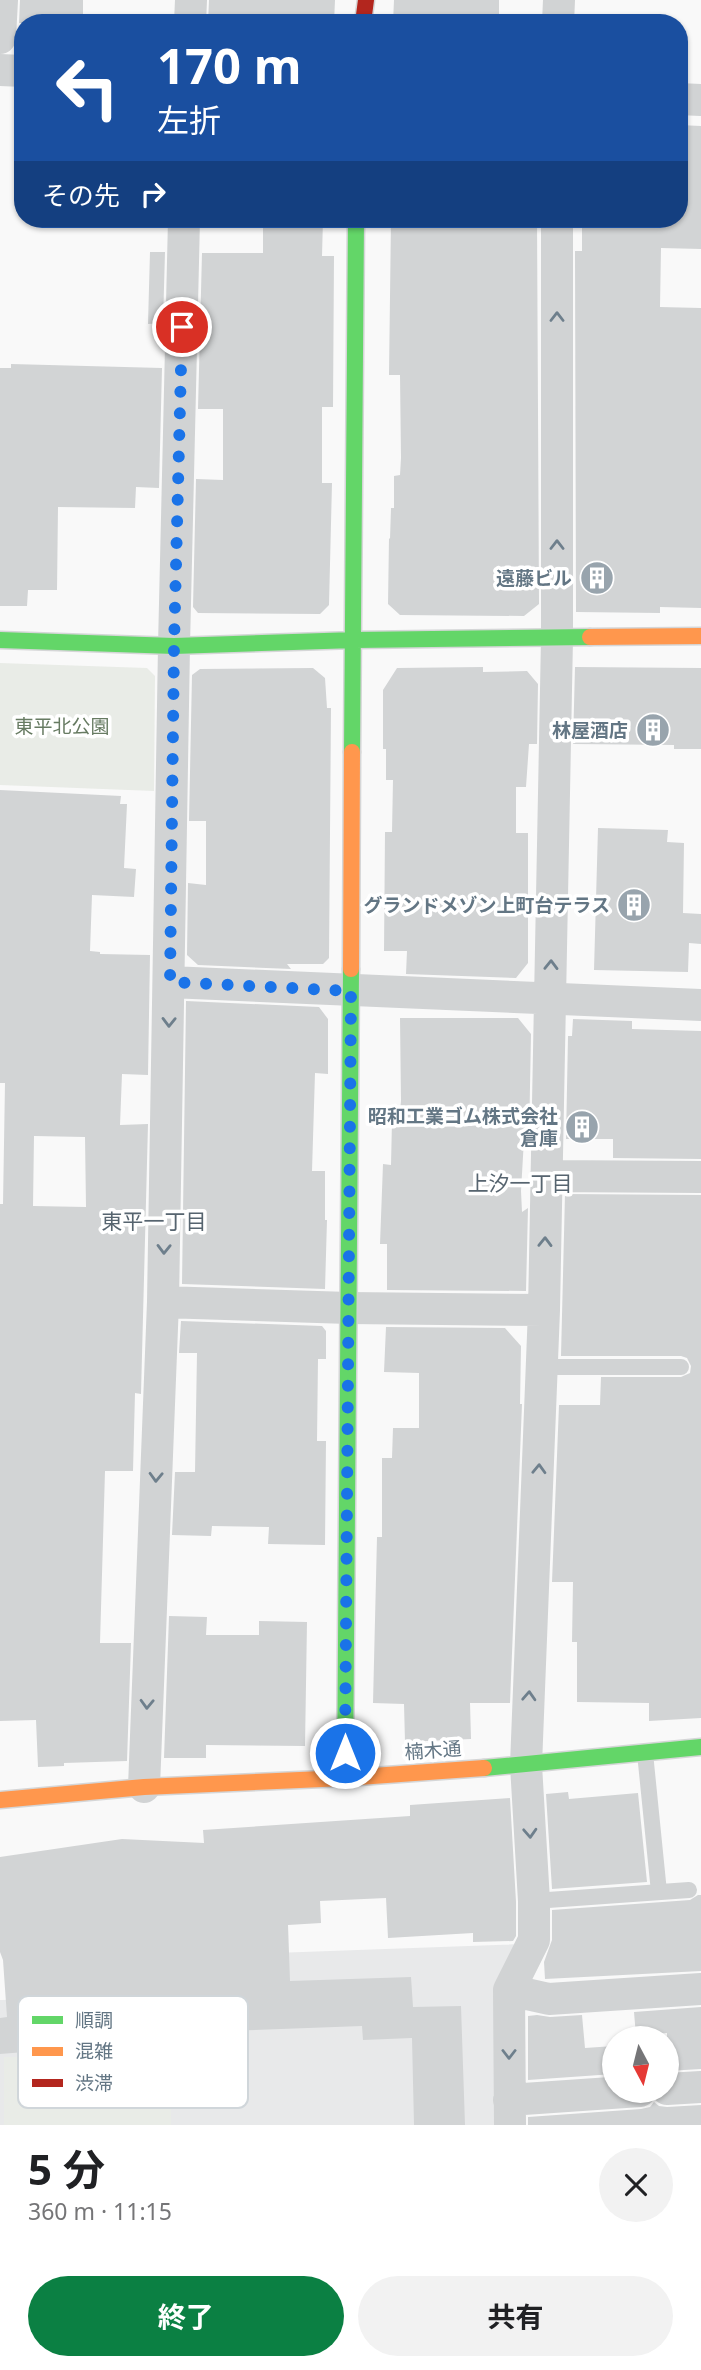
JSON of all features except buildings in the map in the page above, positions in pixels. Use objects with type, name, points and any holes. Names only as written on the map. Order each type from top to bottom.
[{"type":"street","points":[[0,38],[2,0]]},
{"type":"street","points":[[144,1787],[163,1302],[184,228]]},
{"type":"street","points":[[345,1778],[356,228]]},
{"type":"street","points":[[557,228],[556,638],[543,1367],[526,1765],[534,1940],[509,1990],[510,2113],[602,2097]]},
{"type":"street","points":[[0,640],[174,646],[355,640],[701,636]]},
{"type":"street","points":[[170,982],[701,1005]]},
{"type":"street","points":[[546,1176],[701,1177]]},
{"type":"street","points":[[163,1302],[544,1310]]},
{"type":"street","name":"楠木通","points":[[0,1800],[144,1787],[345,1778],[526,1765],[701,1747]]},
{"type":"street","points":[[509,1990],[549,1999],[701,1989]]},
{"type":"street","points":[[679,2089],[701,2087]]},
{"type":"lane","points":[[543,1367],[681,1367]]},
{"type":"lane","points":[[645,1753],[659,1892]]},
{"type":"lane","points":[[534,1901],[689,1890]]},
{"type":"shaded area","points":[[521,1944],[495,2125],[0,2125],[0,2000],[18,2000],[18,2108],[248,2108],[248,1996],[141,1996],[142,1958]]},
{"type":"green space","name":"東平北公園","points":[[0,663],[147,668],[155,676],[154,791],[0,785]]},
{"type":"green space","points":[[4,2057],[18,2057],[18,2108],[171,2108],[171,2125],[4,2125]]},
{"type":"traffic: fast","points":[[352,752],[356,228]]},
{"type":"traffic: fast","points":[[0,640],[174,646],[590,637]]},
{"type":"traffic: fast","points":[[345,1778],[351,969]]},
{"type":"traffic: fast","points":[[484,1768],[701,1747]]},
{"type":"traffic: slow","points":[[590,637],[701,636]]},
{"type":"traffic: slow","points":[[351,969],[352,752]]},
{"type":"traffic: slow","points":[[0,1800],[144,1787],[345,1778],[484,1768]]},
{"type":"traffic: jam","points":[[364,14],[366,0]]},
{"type":"place","name":"遠藤ビル","points":[[597,578]]},
{"type":"place","name":"林屋酒店","points":[[653,730]]},
{"type":"place","name":"グランドメゾン上町台テラス","points":[[634,905]]},
{"type":"place","name":"昭和工業ゴム株式会社 倉庫","points":[[582,1127]]},
{"type":"district","name":"上汐一丁目","points":[[520,1184]]},
{"type":"district","name":"東平一丁目","points":[[154,1222]]},
{"type":"route","points":[[182,327],[174,646],[170,982],[351,991],[345,1753]]}]
